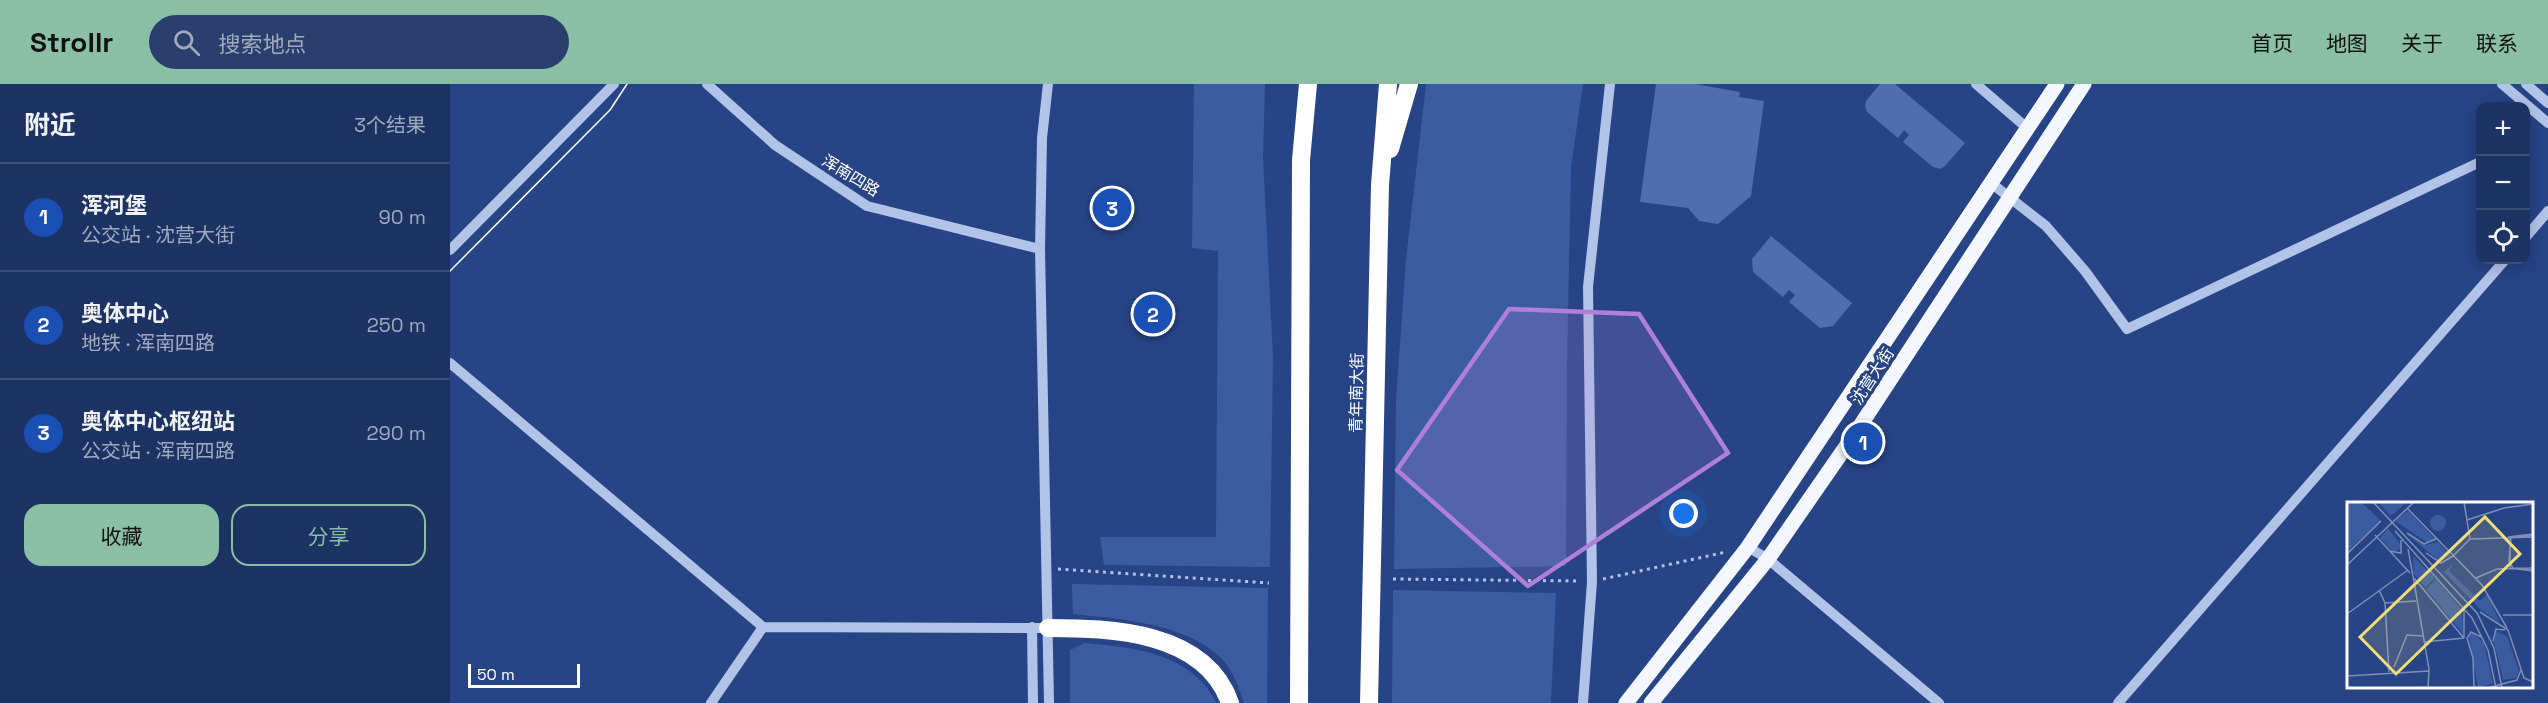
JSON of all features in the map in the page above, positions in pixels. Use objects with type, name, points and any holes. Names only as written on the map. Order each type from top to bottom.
[{"type":"highway","points":[[1298,84],[1301,160],[1299,703]]},
{"type":"highway","points":[[1301,160],[1308,84]]},
{"type":"highway","name":"青年南大街","points":[[1369,703],[1380,185],[1388,84]]},
{"type":"highway","points":[[1380,185],[1409,84]]},
{"type":"highway","points":[[1040,627],[1098,628],[1122,631],[1168,644],[1185,652],[1216,676],[1230,703]]},
{"type":"main road","name":"沈营大街","points":[[1626,703],[1748,547],[2057,84]]},
{"type":"main road","name":"沈营大街","points":[[1651,703],[1768,558],[1856,432],[2084,84]]},
{"type":"street","points":[[450,250],[614,84]]},
{"type":"street","name":"浑南四路","points":[[707,84],[775,145],[867,206],[1040,249]]},
{"type":"street","points":[[1033,703],[1047,568],[1040,249],[1042,138],[1048,84]]},
{"type":"street","points":[[1582,703],[1592,582],[1588,287],[1610,84]]},
{"type":"street","points":[[1976,84],[2027,129]]},
{"type":"street","points":[[2502,84],[2548,123]]},
{"type":"street","points":[[2526,84],[2548,103]]},
{"type":"street","points":[[1991,183],[2046,226],[2085,271],[2127,329],[2476,164]]},
{"type":"street","points":[[2530,232],[2548,211]]},
{"type":"street","points":[[2118,703],[2502,264]]},
{"type":"street","points":[[450,363],[763,627],[1040,627]]},
{"type":"street","points":[[1748,547],[1768,558],[1939,703]]},
{"type":"street","points":[[711,703],[763,627]]},
{"type":"street","points":[[1040,627],[1049,703]]},
{"type":"path","points":[[1393,579],[1592,582],[1748,547]]},
{"type":"path","points":[[1047,568],[1269,583]]},
{"type":"highlighted area","points":[[1509,309],[1639,314],[1728,453],[1528,586],[1397,470]]},
{"type":"shaded area","points":[[1194,84],[1265,84],[1263,157],[1273,358],[1270,567],[1104,565],[1100,537],[1216,537],[1218,251],[1192,248]]},
{"type":"shaded area","points":[[1426,84],[1583,84],[1571,167],[1566,566],[1394,569],[1396,400],[1406,260]]},
{"type":"shaded area","points":[[1072,584],[1268,588],[1267,703],[1244,703],[1235,679],[1221,658],[1190,637],[1131,621],[1073,614]]},
{"type":"shaded area","points":[[1393,590],[1556,593],[1551,703],[1392,703]]},
{"type":"shaded area","points":[[1085,643],[1146,652],[1175,662],[1203,682],[1217,703],[1070,703],[1070,650]]},
{"type":"building","points":[[1656,84],[1695,84],[1740,92],[1739,97],[1764,101],[1751,196],[1718,224],[1699,221],[1688,208],[1640,202]]},
{"type":"building","points":[[1880,84],[1895,84],[1965,143],[1945,166],[1940,169],[1933,167],[1903,142],[1909,135],[1904,130],[1898,138],[1867,112],[1866,101]]},
{"type":"building","points":[[1771,236],[1852,303],[1833,326],[1820,328],[1789,302],[1795,295],[1789,290],[1783,297],[1753,272],[1752,259]]},
{"type":"tram line","points":[[450,271],[610,110],[627,84]]},
{"type":"place","name":"奥体中心枢纽站","points":[[1112,208]]},
{"type":"place","name":"奥体中心","points":[[1153,314]]},
{"type":"place","name":"浑河堡","points":[[1863,442]]}]
